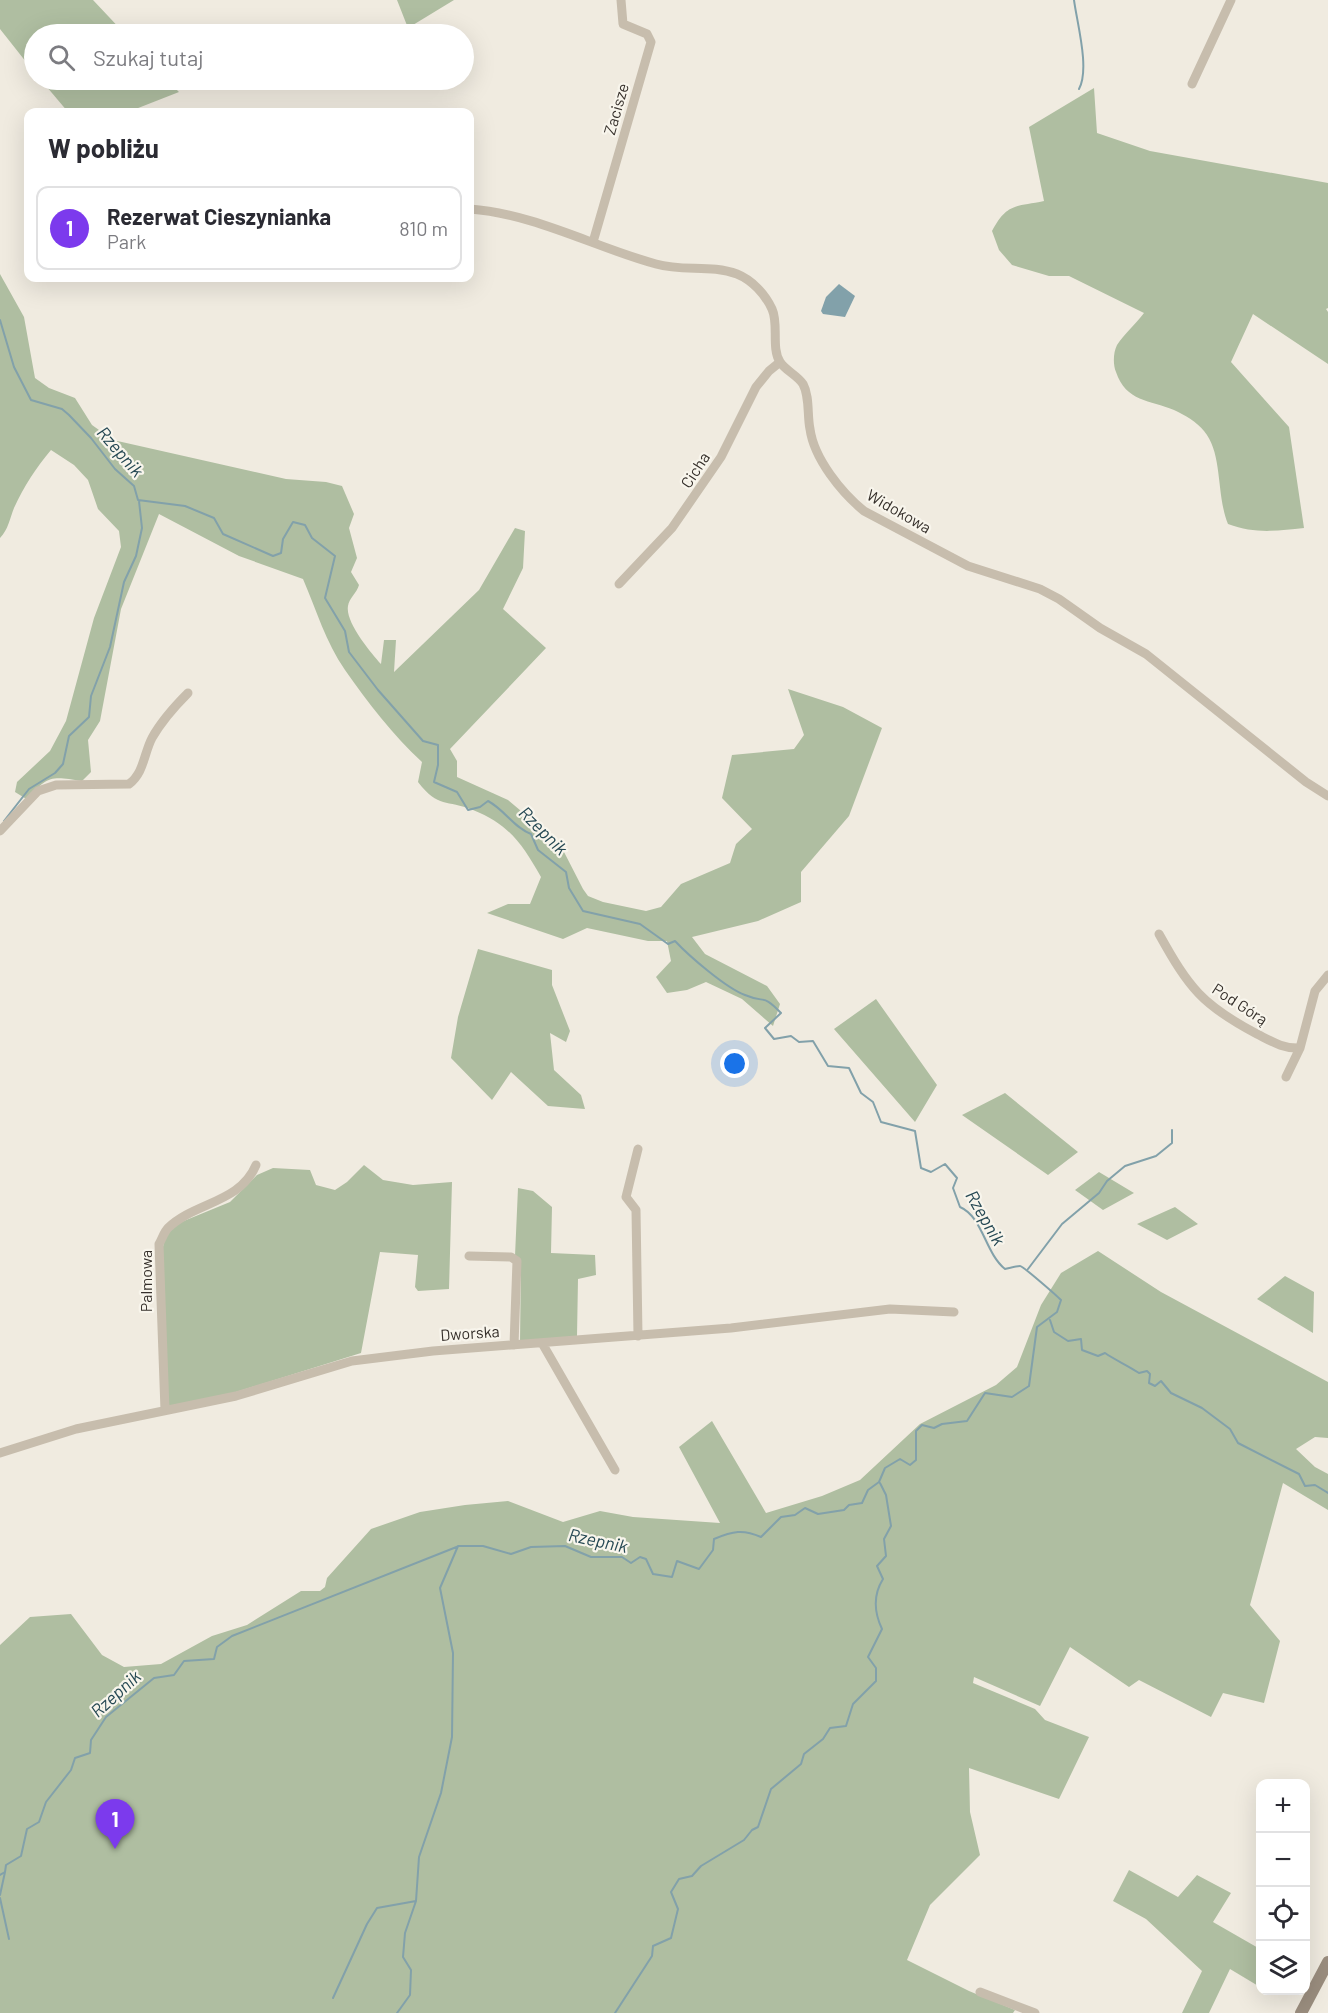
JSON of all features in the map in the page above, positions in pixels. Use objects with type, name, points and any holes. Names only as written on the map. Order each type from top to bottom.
[{"type":"street","name":"Zacisze","points":[[593,242],[651,42],[647,34],[623,24],[621,0]]},
{"type":"street","points":[[1192,84],[1231,0]]},
{"type":"street","points":[[474,210],[508,214],[657,265],[721,269],[750,281],[761,291],[772,309],[780,362]]},
{"type":"street","name":"Cicha","points":[[619,584],[672,528],[721,457],[756,387],[768,371],[780,362]]},
{"type":"street","name":"Widokowa","points":[[780,362],[803,384],[807,394],[810,431],[815,449],[852,501],[864,511],[968,566],[1040,589],[1059,598],[1100,628],[1146,654],[1306,782],[1328,796]]},
{"type":"street","points":[[0,831],[38,791],[56,785],[129,784],[136,778],[151,741],[164,718],[188,693]]},
{"type":"street","name":"Pod Górą","points":[[1159,934],[1182,976],[1208,1005],[1279,1046],[1300,1048]]},
{"type":"street","points":[[1286,1077],[1300,1048],[1315,991],[1328,975]]},
{"type":"street","points":[[638,1149],[626,1197],[636,1210],[638,1336]]},
{"type":"street","name":"Palmowa","points":[[165,1410],[159,1244],[167,1229],[231,1194],[252,1174],[256,1165]]},
{"type":"street","points":[[470,1256],[511,1257],[517,1261],[514,1345]]},
{"type":"street","name":"Dworska","points":[[0,1453],[76,1429],[236,1396],[352,1361],[514,1345],[731,1328],[890,1309],[954,1312]]},
{"type":"street","points":[[542,1343],[615,1470]]},
{"type":"street","points":[[1302,2013],[1328,1962]]},
{"type":"street","points":[[980,1992],[1035,2013]]},
{"type":"green space","points":[[0,0],[93,0],[116,24],[24,24],[24,59],[0,29]]},
{"type":"green space","points":[[397,0],[454,0],[415,24],[406,24]]},
{"type":"green space","points":[[1094,88],[1097,133],[1150,151],[1328,183],[1328,308],[1326,309],[1328,312],[1328,364],[1253,314],[1231,362],[1289,427],[1304,528],[1275,531],[1228,524],[1224,513],[1217,462],[1210,440],[1204,431],[1178,412],[1132,395],[1120,382],[1114,366],[1117,345],[1144,313],[1069,276],[1049,276],[1012,265],[999,250],[992,231],[1002,215],[1019,206],[1044,201],[1029,127]]},
{"type":"green space","points":[[49,90],[177,90],[179,92],[138,108],[65,108]]},
{"type":"green space","points":[[0,274],[24,317],[35,378],[49,388],[75,398],[92,425],[113,440],[286,479],[326,482],[342,486],[354,514],[349,528],[357,558],[351,572],[359,585],[349,603],[348,613],[354,628],[381,664],[384,640],[396,640],[394,672],[479,590],[515,528],[525,531],[523,568],[503,609],[546,648],[450,749],[457,761],[457,777],[508,800],[540,827],[564,852],[588,896],[603,902],[646,911],[661,907],[681,884],[730,863],[736,844],[752,829],[722,798],[732,755],[794,749],[804,735],[788,689],[843,707],[882,728],[849,816],[801,872],[801,902],[758,921],[692,937],[705,954],[767,986],[780,1004],[773,1026],[742,999],[706,982],[687,990],[667,993],[656,977],[671,961],[667,941],[648,941],[587,928],[563,939],[487,913],[508,904],[530,904],[541,877],[521,845],[497,822],[473,810],[438,800],[425,791],[418,782],[422,762],[381,718],[338,660],[303,579],[239,556],[159,514],[121,609],[100,721],[88,740],[91,772],[82,781],[63,778],[50,779],[40,786],[28,800],[15,792],[17,782],[50,751],[66,721],[94,618],[121,547],[119,531],[98,509],[88,480],[74,465],[51,450],[26,485],[7,528],[0,538]]},
{"type":"green space","points":[[478,949],[552,970],[552,985],[570,1031],[566,1042],[550,1033],[554,1070],[581,1095],[585,1109],[548,1106],[511,1072],[492,1100],[451,1058],[458,1017]]},
{"type":"green space","points":[[876,999],[937,1085],[915,1122],[834,1029]]},
{"type":"green space","points":[[1005,1093],[1078,1152],[1048,1175],[962,1115]]},
{"type":"green space","points":[[364,1165],[383,1180],[413,1185],[452,1182],[449,1289],[418,1291],[415,1287],[418,1255],[380,1252],[361,1353],[220,1397],[170,1406],[167,1402],[162,1251],[165,1238],[174,1225],[230,1202],[257,1175],[273,1168],[310,1170],[316,1185],[335,1190]]},
{"type":"green space","points":[[1099,1172],[1134,1193],[1103,1210],[1075,1190]]},
{"type":"green space","points":[[518,1188],[533,1191],[552,1207],[551,1253],[595,1255],[596,1275],[578,1279],[577,1336],[520,1342],[521,1261],[515,1256]]},
{"type":"green space","points":[[1175,1207],[1198,1224],[1167,1240],[1137,1224]]},
{"type":"green space","points":[[1098,1251],[1161,1292],[1328,1382],[1328,1438],[1315,1437],[1296,1449],[1315,1467],[1328,1474],[1328,1510],[1283,1483],[1250,1605],[1280,1641],[1264,1703],[1223,1693],[1211,1717],[1139,1680],[1129,1687],[1070,1647],[1040,1706],[974,1677],[973,1683],[1035,1709],[1045,1720],[1089,1737],[1059,1799],[969,1768],[970,1812],[980,1855],[930,1905],[907,1960],[969,1991],[1015,2010],[1013,2013],[0,2013],[0,1645],[30,1617],[71,1614],[102,1655],[124,1667],[161,1664],[212,1636],[247,1625],[301,1591],[320,1591],[325,1587],[327,1578],[371,1529],[420,1512],[508,1501],[563,1522],[600,1511],[633,1517],[720,1523],[679,1447],[712,1421],[766,1513],[822,1496],[860,1480],[920,1424],[996,1385],[1017,1367],[1041,1305],[1061,1273]]},
{"type":"green space","points":[[1285,1276],[1314,1292],[1313,1333],[1257,1299]]},
{"type":"green space","points":[[1129,1870],[1178,1897],[1197,1875],[1231,1893],[1213,1922],[1256,1947],[1256,1985],[1230,1969],[1209,2013],[1182,2013],[1202,1971],[1146,1919],[1113,1901]]},
{"type":"water","points":[[839,284],[855,296],[845,317],[823,314],[821,311],[826,297]]},
{"type":"waterway","points":[[1074,0],[1083,58],[1082,80],[1079,89]]},
{"type":"waterway","name":"Rzepnik","points":[[0,320],[14,367],[31,400],[62,409],[69,415],[91,438],[115,469],[134,486],[138,500],[185,506],[214,518],[223,534],[273,556],[281,553],[283,539],[293,522],[305,525],[312,538],[335,556],[325,598],[345,631],[349,652],[378,690],[423,741],[438,745],[438,765],[434,782],[457,792],[468,810],[480,807],[488,801],[531,834],[538,850],[566,872],[569,888],[583,911],[640,924],[668,944],[675,941],[698,963],[728,986],[752,998],[767,1001],[775,1007],[781,1013],[765,1028],[774,1039],[791,1036],[799,1042],[813,1041],[828,1066],[849,1068],[861,1093],[873,1102],[881,1122],[915,1131],[921,1168],[931,1172],[945,1164],[957,1178],[953,1188],[960,1207],[974,1219],[998,1262],[1005,1269],[1022,1267],[1061,1300],[1057,1312],[1037,1327],[1029,1386],[1012,1397],[985,1393],[967,1421],[942,1424],[934,1428],[922,1425],[916,1431],[916,1460],[910,1465],[900,1459],[885,1468],[879,1482],[868,1490],[862,1503],[849,1505],[844,1510],[818,1514],[805,1508],[795,1515],[781,1517],[761,1537],[743,1532],[721,1536],[714,1539],[713,1550],[699,1569],[677,1561],[672,1577],[653,1574],[646,1559],[640,1557],[631,1563],[622,1557],[591,1557],[565,1546],[531,1547],[511,1554],[483,1546],[459,1546],[232,1636],[217,1647],[214,1659],[184,1661],[174,1675],[154,1678],[106,1717],[91,1740],[90,1753],[75,1758],[71,1770],[46,1802],[39,1822],[27,1829],[21,1856],[6,1865],[5,1872],[0,1875]]},
{"type":"waterway","points":[[4,821],[29,789],[55,773],[63,764],[69,736],[89,717],[91,696],[110,647],[124,582],[136,556],[142,528],[139,501]]},
{"type":"waterway","points":[[1028,1269],[1062,1224],[1099,1193],[1107,1181],[1125,1166],[1156,1156],[1172,1143],[1172,1130]]},
{"type":"waterway","points":[[1050,1320],[1054,1332],[1068,1341],[1081,1339],[1082,1350],[1098,1356],[1105,1353],[1139,1373],[1147,1371],[1150,1374],[1149,1383],[1155,1386],[1161,1381],[1171,1393],[1202,1408],[1230,1429],[1238,1443],[1299,1474],[1305,1486],[1315,1485],[1328,1493]]},
{"type":"waterway","points":[[615,2013],[652,1956],[653,1946],[671,1938],[678,1909],[671,1892],[679,1879],[692,1876],[701,1866],[744,1840],[752,1830],[758,1827],[771,1789],[801,1764],[804,1754],[823,1739],[830,1728],[846,1726],[853,1704],[876,1681],[876,1668],[868,1657],[882,1629],[877,1616],[876,1604],[883,1579],[877,1566],[886,1556],[884,1539],[891,1526],[886,1495],[880,1483]]},
{"type":"waterway","points":[[397,2013],[410,1995],[411,1970],[403,1957],[405,1933],[416,1901],[419,1857],[441,1793],[452,1737],[453,1653],[440,1588],[458,1546]]},
{"type":"waterway","points":[[0,1895],[5,1872]]},
{"type":"waterway","points":[[0,1898],[9,1939]]},
{"type":"waterway","points":[[333,1998],[367,1924],[377,1908],[416,1901]]},
{"type":"place","name":"Rezerwat Cieszynianka","points":[[115,1849]]}]
